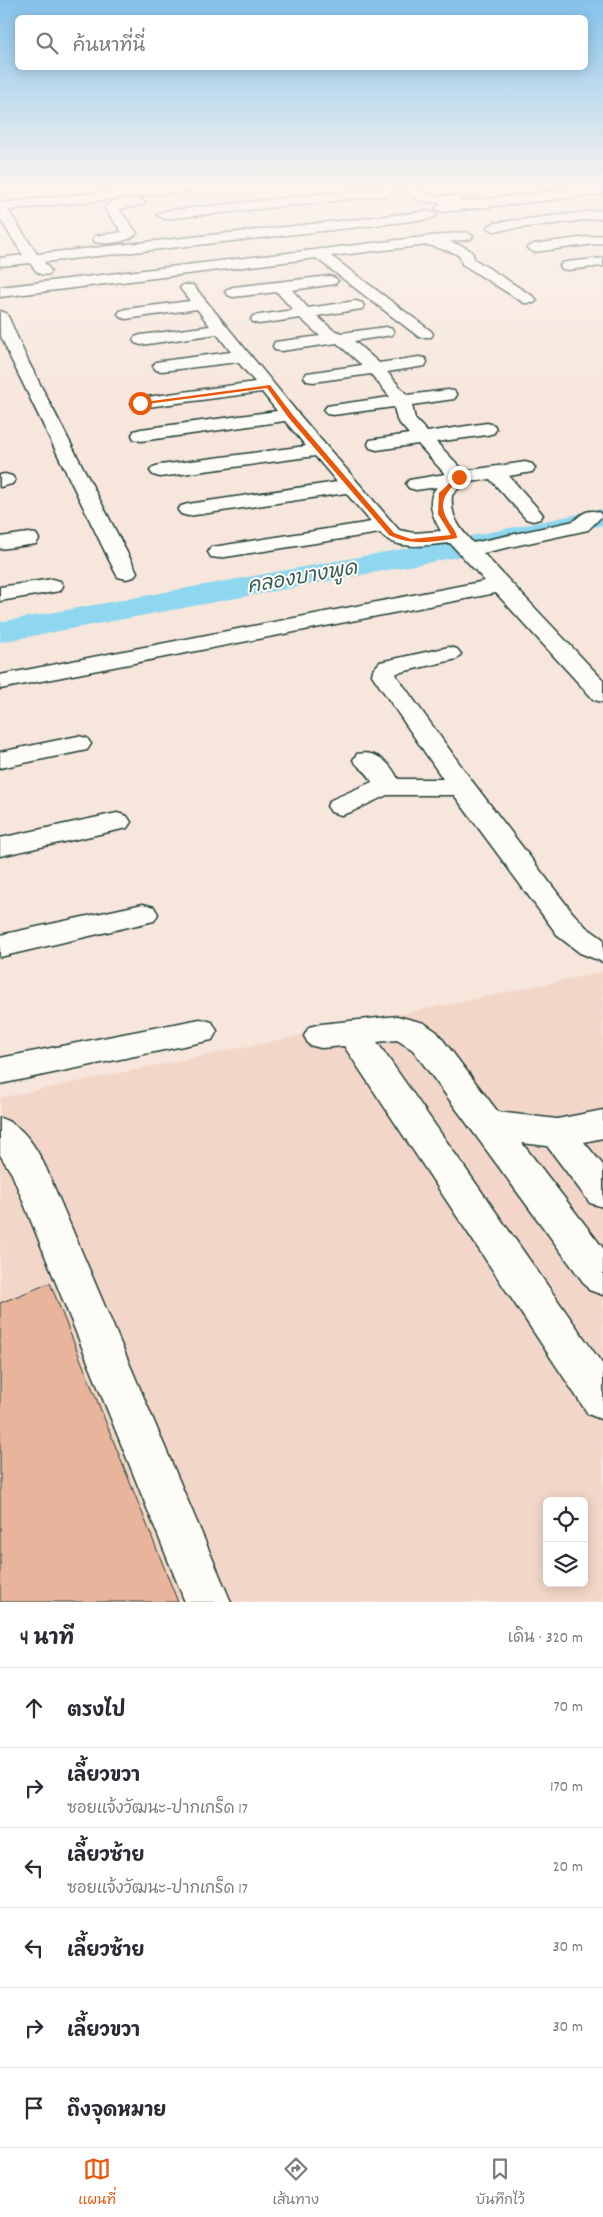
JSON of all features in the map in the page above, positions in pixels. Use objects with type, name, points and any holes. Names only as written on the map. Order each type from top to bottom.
[{"type":"street","points":[[36,262],[56,285]]},
{"type":"street","points":[[213,262],[218,266]]},
{"type":"street","points":[[0,292],[254,262]]},
{"type":"street","points":[[330,262],[425,334]]},
{"type":"street","points":[[468,262],[529,300]]},
{"type":"street","points":[[567,266],[603,262]]},
{"type":"street","points":[[233,292],[330,281]]},
{"type":"street","points":[[280,287],[304,313],[327,333],[341,338],[375,368],[402,401],[406,420],[459,477]]},
{"type":"street","points":[[188,288],[319,450],[392,534],[411,541],[463,545],[581,526],[592,516]]},
{"type":"street","points":[[126,314],[202,304]]},
{"type":"street","points":[[259,319],[356,306]]},
{"type":"street","points":[[0,316],[19,359],[126,572]]},
{"type":"street","points":[[141,340],[221,329]]},
{"type":"street","points":[[281,346],[386,332]]},
{"type":"street","points":[[162,366],[243,356]]},
{"type":"street","points":[[313,377],[419,362]]},
{"type":"street","points":[[140,403],[268,386]]},
{"type":"street","points":[[333,410],[448,395]]},
{"type":"street","points":[[141,435],[290,415]]},
{"type":"street","points":[[377,444],[487,429]]},
{"type":"street","points":[[160,472],[319,450]]},
{"type":"street","points":[[416,484],[525,468]]},
{"type":"street","points":[[494,472],[532,515]]},
{"type":"street","points":[[459,477],[442,493],[441,514],[463,545],[603,695]]},
{"type":"street","points":[[188,510],[350,486]]},
{"type":"street","points":[[219,552],[385,526]]},
{"type":"street","points":[[0,543],[28,539]]},
{"type":"street","points":[[0,682],[501,584]]},
{"type":"street","points":[[0,594],[52,586]]},
{"type":"street","points":[[449,654],[389,667],[385,670],[384,675],[462,787],[576,936],[593,948],[603,951]]},
{"type":"street","points":[[0,760],[78,744]]},
{"type":"street","points":[[366,760],[379,769],[388,787]]},
{"type":"street","points":[[341,806],[374,790],[388,787],[462,787]]},
{"type":"street","points":[[0,847],[117,822]]},
{"type":"street","points":[[0,946],[143,914]]},
{"type":"street","points":[[603,1278],[425,1041],[397,1028],[336,1034],[603,1400]]},
{"type":"street","points":[[2,1063],[200,1031]]},
{"type":"street","points":[[488,1125],[557,1133],[603,1124]]},
{"type":"street","points":[[0,1132],[12,1144],[28,1168],[208,1602]]},
{"type":"street","points":[[557,1133],[603,1192]]},
{"type":"shaded area","points":[[603,972],[603,1602],[0,1602],[0,1098]]},
{"type":"building","points":[[50,1283],[178,1602],[0,1602],[0,1303]]},
{"type":"waterway","name":"คลองบางพูด","points":[[0,632],[447,550],[603,517]]},
{"type":"route","points":[[140,403],[268,386],[290,415],[392,534],[402,539],[411,541],[455,536],[441,514],[440,505],[442,493],[459,477]]}]
